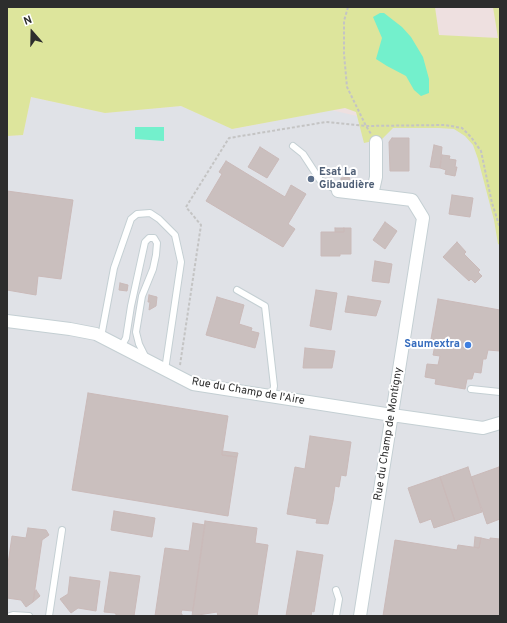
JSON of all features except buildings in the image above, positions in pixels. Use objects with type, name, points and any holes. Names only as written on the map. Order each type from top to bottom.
[{"type":"street","points":[[372,195],[376,177],[376,142]]},
{"type":"street","name":"Rue du Champ de Montigny","points":[[338,191],[412,200],[423,218],[360,616]]},
{"type":"street","name":"Rue du Champ de l'Aire","points":[[7,320],[96,334],[193,384],[237,394],[272,397],[483,428],[500,423]]},
{"type":"lane","points":[[293,146],[303,154],[320,180],[338,191]]},
{"type":"lane","points":[[101,337],[114,268],[131,219],[137,214],[150,212],[160,219],[175,236],[182,262],[166,370]]},
{"type":"lane","points":[[121,347],[126,338],[131,306],[145,242],[149,238],[154,238],[157,243],[156,255],[153,269],[142,296],[136,332],[139,344],[148,361]]},
{"type":"lane","points":[[237,290],[265,306],[274,386],[272,397]]},
{"type":"lane","points":[[472,389],[500,392]]},
{"type":"lane","points":[[49,616],[62,530]]},
{"type":"lane","points":[[336,590],[339,599],[336,616]]},
{"type":"lane","points":[[10,616],[29,616]]},
{"type":"path","points":[[348,7],[344,21],[344,54],[347,87],[366,126]]},
{"type":"path","points":[[177,376],[182,358],[201,225],[186,207],[229,138],[326,122],[366,126],[438,124],[462,128],[471,137],[481,151],[492,203],[500,228]]},
{"type":"shaded area","points":[[7,7],[435,7],[439,35],[498,38],[493,7],[500,7],[500,245],[498,244],[494,220],[473,145],[465,136],[454,129],[393,128],[382,139],[364,143],[356,112],[345,108],[232,129],[181,106],[105,113],[31,97],[23,135],[7,136]]},
{"type":"shaded area","points":[[380,13],[384,13],[402,27],[411,37],[423,57],[429,79],[429,93],[421,96],[414,90],[406,76],[376,59],[382,38],[373,17]]},
{"type":"shaded area","points":[[31,97],[105,113],[181,106],[233,129],[331,110],[379,121],[460,120],[486,153],[500,204],[500,616],[7,616],[7,136],[23,135]]},
{"type":"shaded area","points":[[135,127],[164,127],[164,141],[135,139]]},
{"type":"place","name":"Esat La Gibaudière","points":[[311,179]]},
{"type":"place","name":"Saumextra","points":[[468,345]]}]
